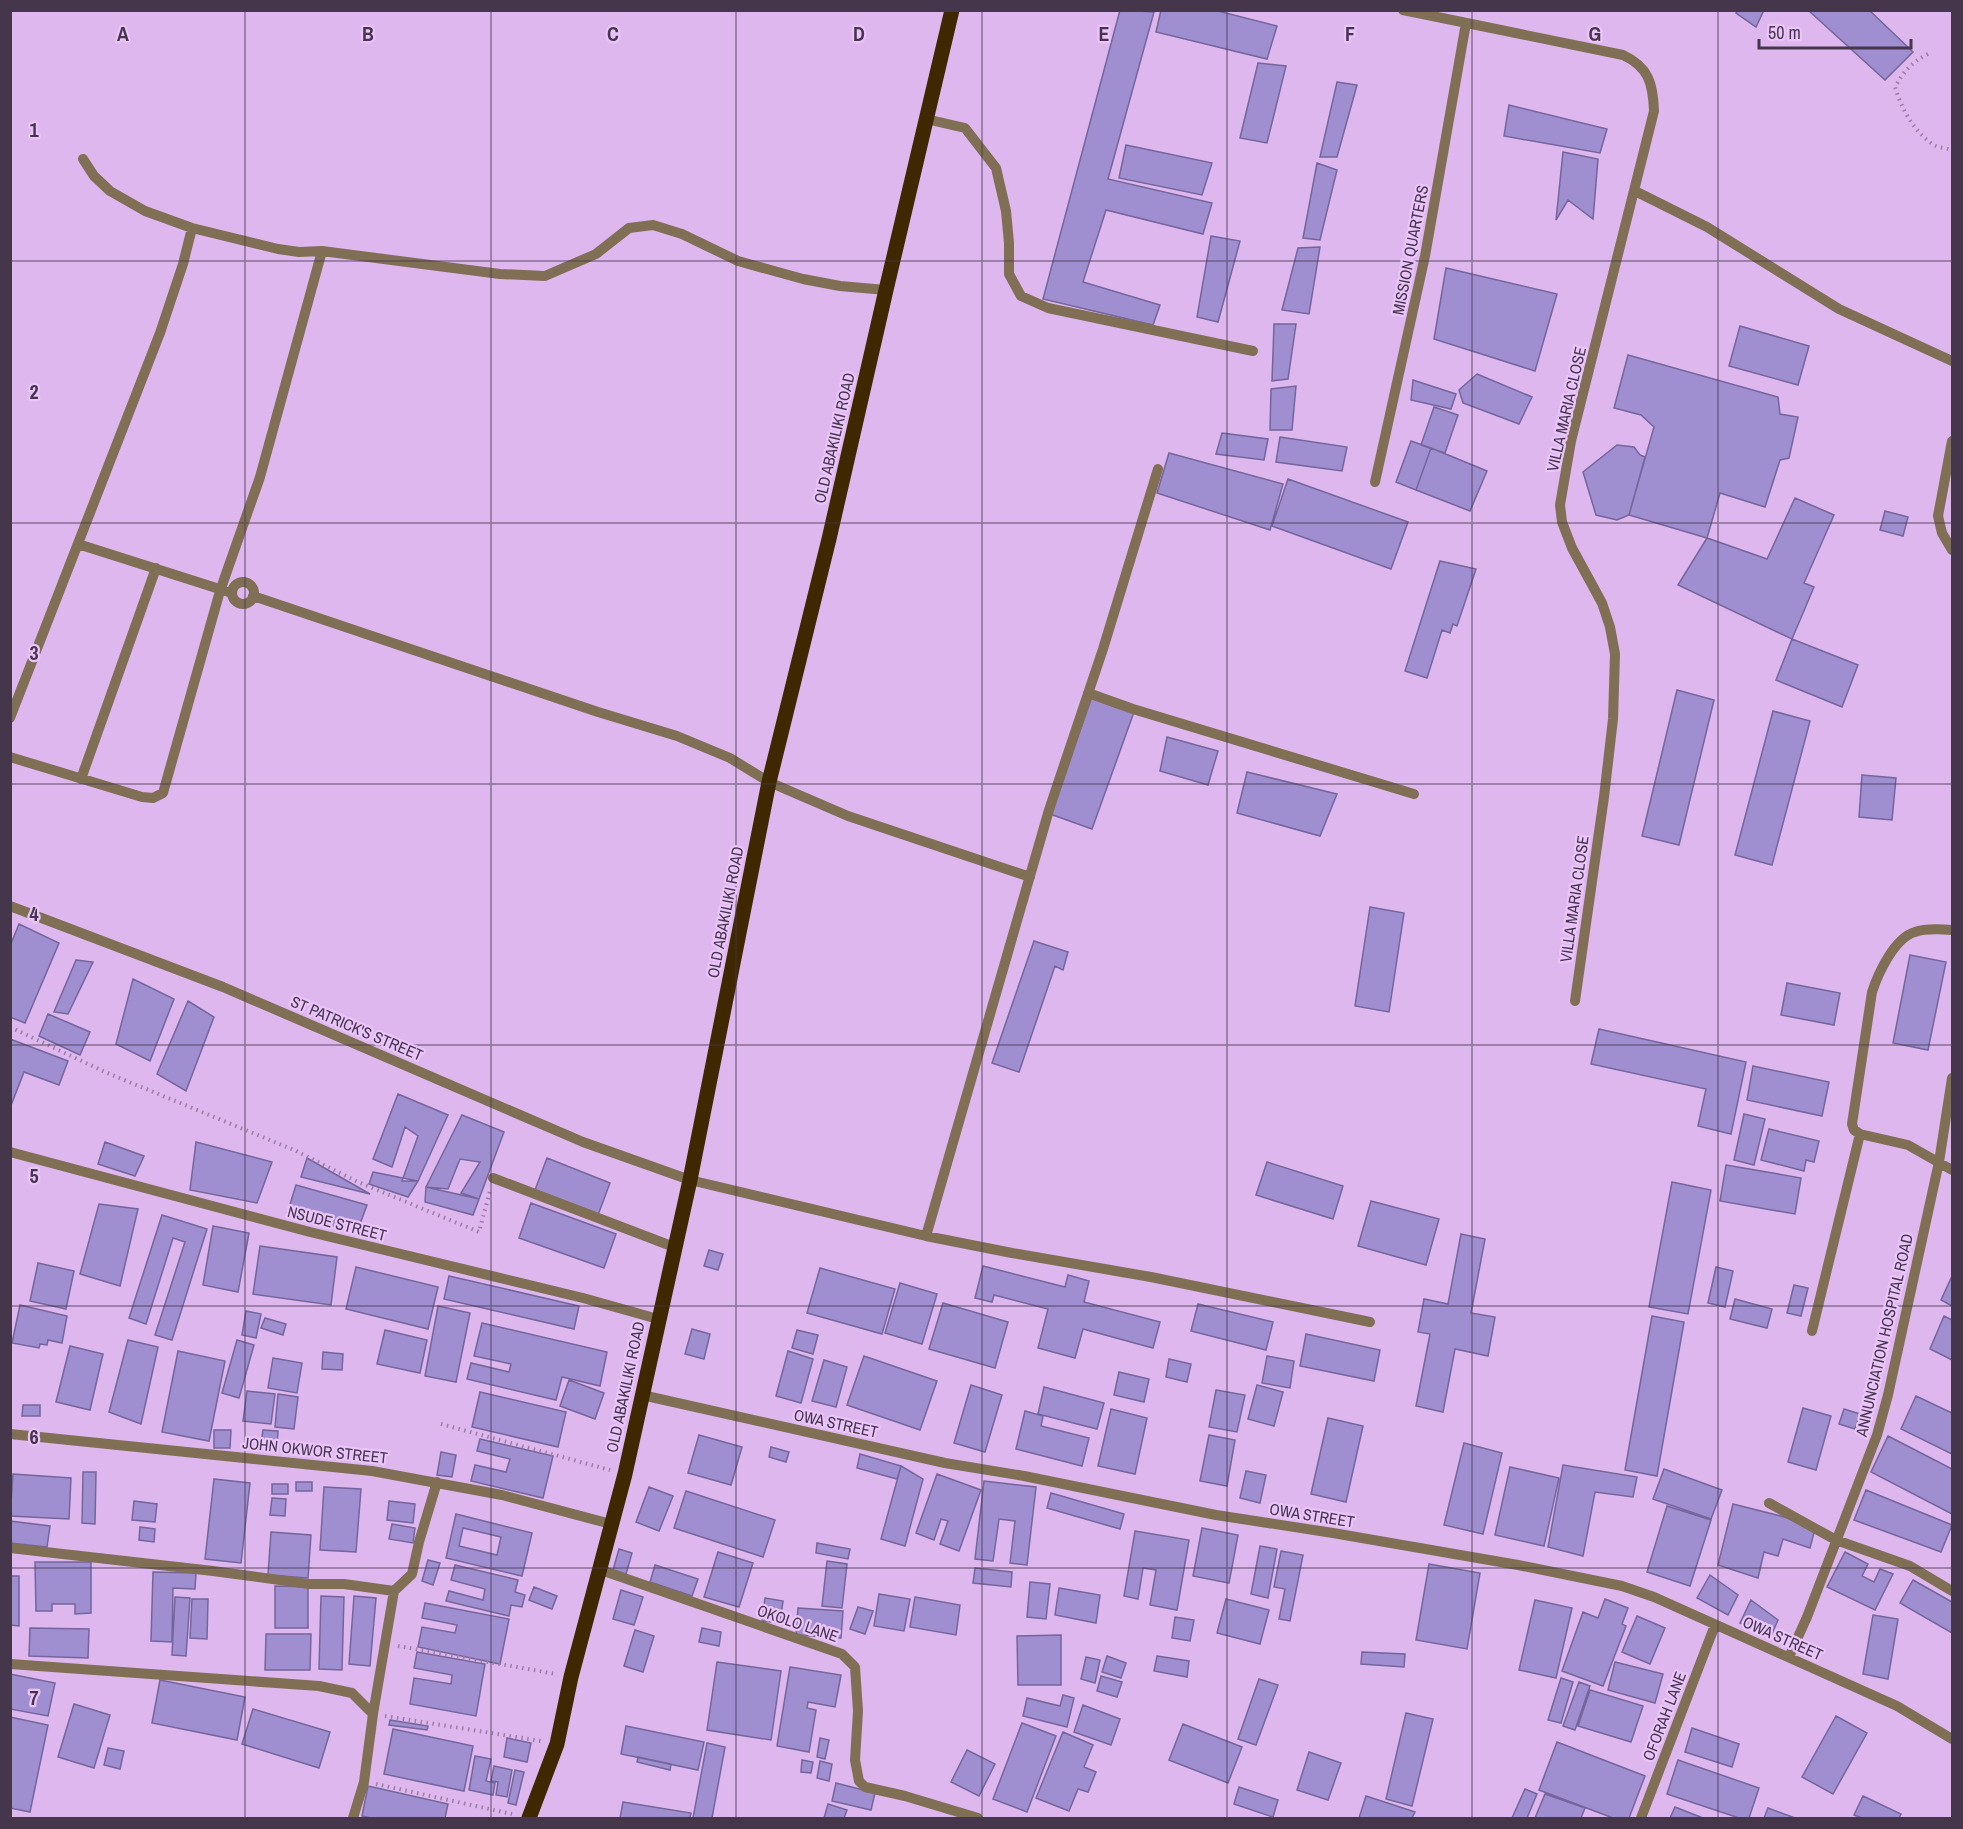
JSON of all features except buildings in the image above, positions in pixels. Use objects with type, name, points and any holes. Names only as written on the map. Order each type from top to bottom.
[{"type":"main road","name":"OLD ABAKILIKI ROAD","points":[[530,1818],[557,1744],[571,1677],[625,1474],[690,1180],[769,782],[830,539],[952,10]]},
{"type":"street","name":"VILLA MARIA CLOSE","points":[[1403,10],[1623,56],[1634,61],[1644,70],[1654,91],[1654,111],[1571,441],[1560,505],[1562,522],[1572,548],[1602,603],[1610,627],[1615,654],[1612,718],[1604,797],[1575,1001]]},
{"type":"street","name":"MISSION QUARTERS","points":[[1376,482],[1425,256],[1466,23]]},
{"type":"street","points":[[926,119],[965,128],[996,168],[1006,210],[1009,274],[1021,296],[1048,308],[1253,351]]},
{"type":"street","points":[[82,159],[94,176],[110,191],[145,211],[192,228],[278,249],[299,252],[322,251],[500,274],[545,276],[596,254],[629,228],[653,225],[682,234],[738,261],[803,279],[840,286],[886,290]]},
{"type":"street","points":[[1635,191],[1707,227],[1839,309],[1953,360]]},
{"type":"street","points":[[10,718],[160,333],[183,264],[192,228]]},
{"type":"street","points":[[10,757],[142,797],[153,798],[163,793],[220,591],[260,477],[322,251]]},
{"type":"street","points":[[1953,441],[1938,516],[1942,532],[1953,550]]},
{"type":"street","points":[[926,1236],[1049,810],[1125,579],[1158,469]]},
{"type":"street","points":[[78,544],[220,591],[232,593],[233,588],[241,582],[251,586],[253,596],[598,712],[677,736],[730,758],[769,782],[848,816],[1030,878]]},
{"type":"street","points":[[81,779],[156,568]]},
{"type":"street","points":[[1088,693],[1414,794]]},
{"type":"street","name":"ST PATRICK'S STREET","points":[[10,906],[223,987],[583,1142],[690,1180],[926,1236],[1151,1277],[1371,1322]]},
{"type":"street","points":[[1953,930],[1935,929],[1914,932],[1905,937],[1877,975],[1870,1003],[1852,1124],[1854,1130],[1860,1134],[1908,1145],[1953,1170]]},
{"type":"street","name":"ANNUNCIATION HOSPITAL ROAD","points":[[1789,1657],[1807,1617],[1877,1435],[1891,1383],[1939,1162],[1953,1078]]},
{"type":"street","points":[[1812,1332],[1860,1134]]},
{"type":"street","name":"NSUDE STREET","points":[[10,1152],[309,1232],[509,1279],[658,1319]]},
{"type":"street","points":[[493,1178],[674,1247]]},
{"type":"street","name":"OWA STREET","points":[[642,1395],[945,1463],[1024,1476],[1216,1515],[1439,1551],[1622,1586],[1654,1597],[1789,1657],[1897,1707],[1953,1739]]},
{"type":"street","name":"JOHN OKWOR STREET","points":[[10,1434],[349,1468],[502,1495],[611,1524]]},
{"type":"street","points":[[352,1818],[364,1782],[394,1591],[412,1574],[437,1482]]},
{"type":"street","points":[[1769,1503],[1836,1540],[1910,1566],[1953,1591]]},
{"type":"street","points":[[10,1548],[213,1570],[309,1584],[344,1584],[394,1591]]},
{"type":"street","name":"OKOLO LANE","points":[[601,1570],[842,1654],[855,1667],[858,1711],[855,1760],[859,1781],[865,1787],[905,1796],[978,1818]]},
{"type":"street","name":"OFORAH LANE","points":[[1641,1818],[1716,1625]]},
{"type":"street","points":[[10,1664],[319,1686],[352,1693],[373,1714]]},
{"type":"path","points":[[1928,54],[1914,61],[1902,74],[1895,87],[1901,107],[1917,129],[1936,146],[1953,150]]},
{"type":"path","points":[[10,1027],[105,1072],[294,1150],[358,1182],[479,1232],[493,1178]]},
{"type":"path","points":[[441,1425],[625,1474]]},
{"type":"path","points":[[386,1644],[571,1677]]},
{"type":"path","points":[[373,1714],[557,1744]]},
{"type":"path","points":[[364,1782],[530,1818]]}]
